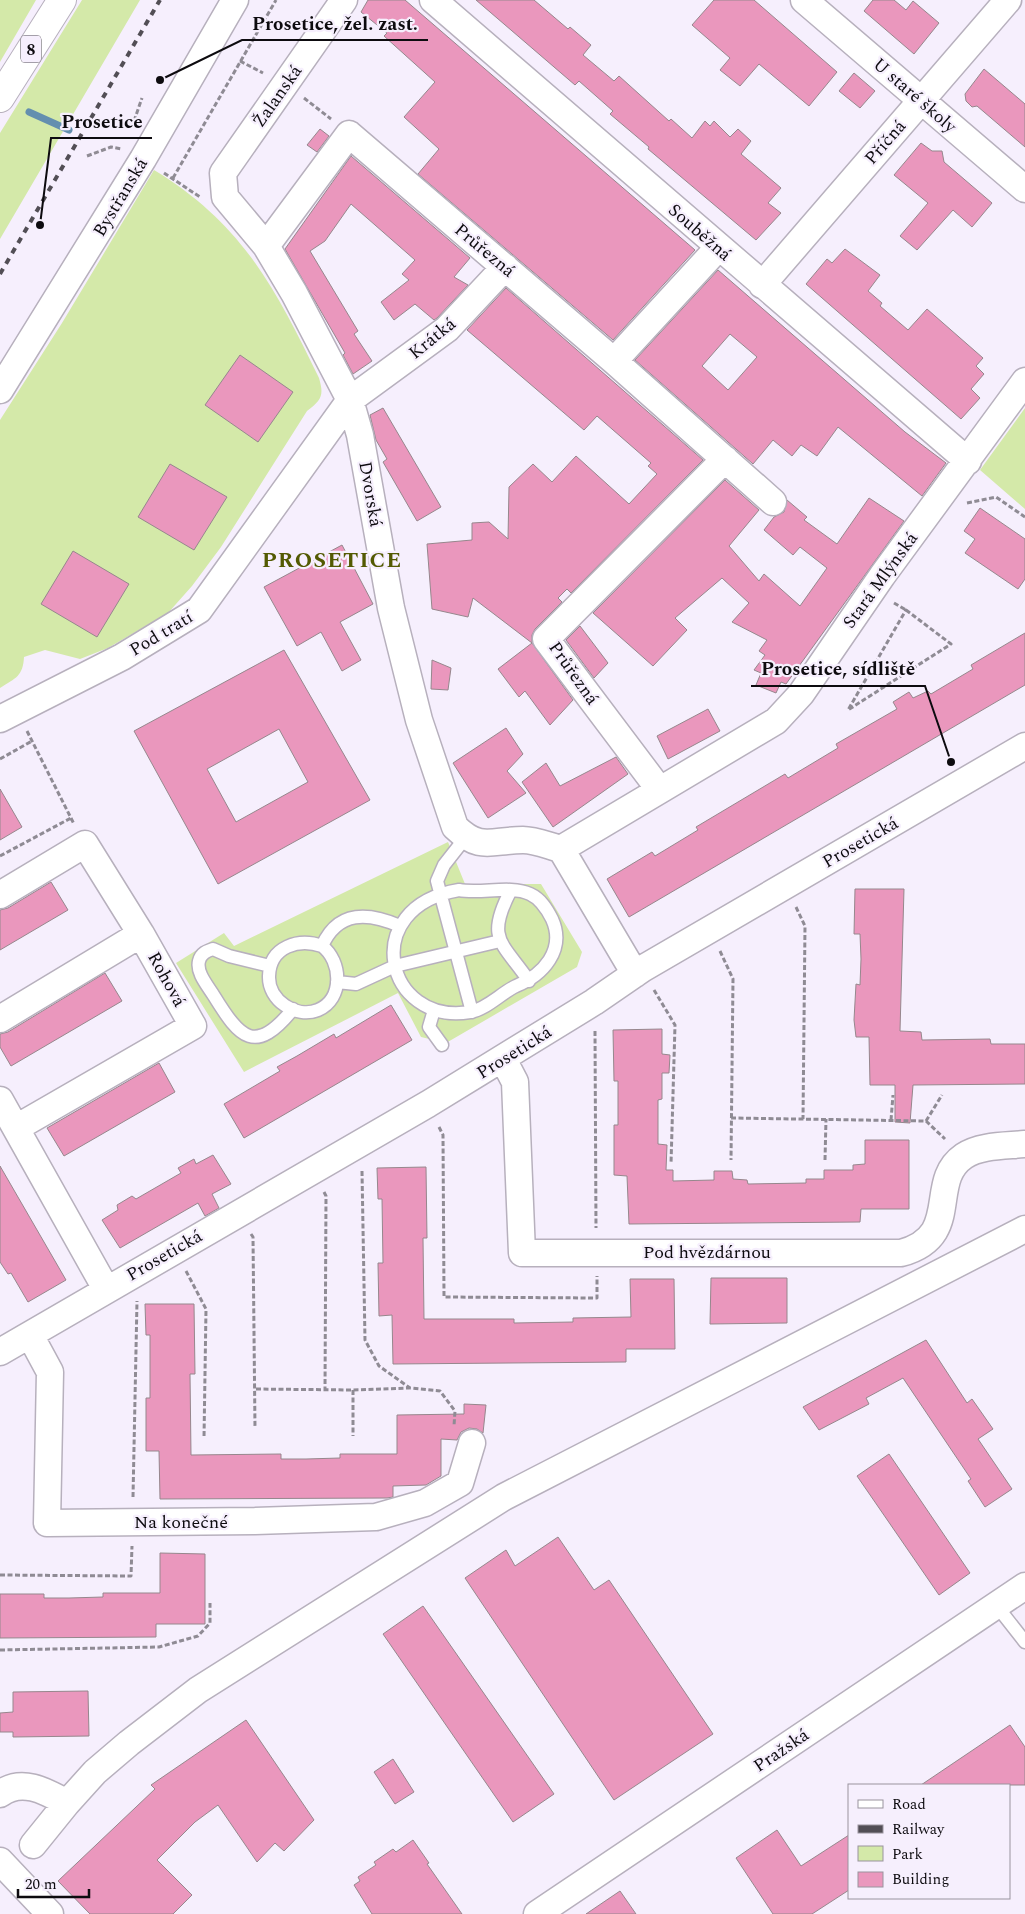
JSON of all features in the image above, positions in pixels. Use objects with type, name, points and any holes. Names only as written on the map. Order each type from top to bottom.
[{"type":"main road","name":"8","points":[[0,98],[62,0]]},
{"type":"street","name":"Bystřanská","points":[[0,390],[143,159],[235,0]]},
{"type":"street","name":"Žalanská","points":[[215,199],[223,172],[344,0]]},
{"type":"street","name":"Souběžná","points":[[433,0],[718,248],[968,461]]},
{"type":"street","name":"U staré školy","points":[[804,0],[1025,190]]},
{"type":"street","name":"Příčná","points":[[762,285],[1008,0]]},
{"type":"street","name":"Průřezná","points":[[266,246],[348,134],[505,266],[773,502]]},
{"type":"street","name":"Dvorská","points":[[215,199],[266,246],[294,293],[350,400],[360,435],[391,608],[419,720],[455,827],[466,837]]},
{"type":"street","points":[[614,361],[718,248]]},
{"type":"street","name":"Krátká","points":[[350,400],[447,329],[505,266]]},
{"type":"street","name":"Stará Mlýnská","points":[[561,849],[776,721],[801,694],[882,576],[1025,381]]},
{"type":"street","name":"Pod tratí","points":[[9,714],[122,657],[199,610],[350,400]]},
{"type":"street","name":"Průřezná","points":[[659,789],[546,639],[724,459]]},
{"type":"street","name":"Prosetická","points":[[0,1352],[503,1059],[639,972],[786,884],[1025,746]]},
{"type":"street","points":[[466,837],[476,843],[526,840],[561,849],[639,972]]},
{"type":"street","points":[[0,895],[85,844]]},
{"type":"street","name":"Rohová","points":[[85,844],[141,934],[193,1026],[6,1117],[115,1284]]},
{"type":"street","points":[[0,1018],[141,934]]},
{"type":"street","name":"Pod hvězdárnou","points":[[503,1059],[515,1082],[522,1253],[901,1253],[918,1248],[930,1238],[940,1220],[948,1174],[964,1156]]},
{"type":"street","points":[[964,1156],[986,1148],[1025,1144]]},
{"type":"street","points":[[33,1845],[95,1772],[129,1743],[198,1690],[504,1497],[1025,1229]]},
{"type":"street","name":"Na konečné","points":[[30,1335],[50,1372],[47,1524],[376,1517],[425,1503],[460,1483],[470,1448]]},
{"type":"street","name":"Pražská","points":[[537,1914],[1025,1586]]},
{"type":"street","points":[[0,1794],[21,1786],[40,1788],[67,1803]]},
{"type":"street","points":[[0,1861],[50,1914]]},
{"type":"lane","points":[[466,837],[444,865],[437,882],[472,1012]]},
{"type":"lane","points":[[459,890],[474,893],[511,890],[530,894],[548,910],[555,925],[556,946],[552,958],[539,974],[529,981],[509,990],[472,1012],[451,1013],[426,1008],[402,983],[395,966],[395,938],[408,912],[428,898],[440,893],[459,890]]},
{"type":"lane","points":[[511,890],[498,921],[500,941],[504,951],[529,981]]},
{"type":"lane","points":[[322,946],[333,927],[345,918],[383,918],[400,926]]},
{"type":"lane","points":[[337,982],[356,984],[395,966],[500,941]]},
{"type":"lane","points":[[304,942],[322,946],[335,960],[337,982],[334,993],[326,1005],[317,1010],[302,1013],[282,1004],[275,996],[270,984],[270,966],[283,948],[294,943],[304,942]]},
{"type":"lane","points":[[270,966],[229,956],[213,949],[201,956],[198,962],[198,969],[204,981],[229,1021],[238,1031],[258,1037],[267,1034],[279,1026],[292,1009]]},
{"type":"lane","points":[[434,1010],[429,1027],[442,1045]]},
{"type":"lane","points":[[996,1605],[1024,1638]]},
{"type":"path","points":[[172,178],[276,0]]},
{"type":"path","points":[[87,156],[111,147],[123,149],[143,159],[172,178],[215,199]]},
{"type":"path","points":[[942,496],[957,505],[996,497],[1025,517]]},
{"type":"path","points":[[906,610],[951,644],[880,690],[848,710],[906,610]]},
{"type":"path","points":[[9,714],[32,741],[85,844]]},
{"type":"path","points":[[0,759],[32,741]]},
{"type":"path","points":[[0,856],[71,818]]},
{"type":"path","points":[[786,884],[805,926],[803,1119]]},
{"type":"path","points":[[710,930],[733,979],[731,1160]]},
{"type":"path","points":[[639,972],[675,1024],[671,1164]]},
{"type":"path","points":[[926,1121],[942,1095]]},
{"type":"path","points":[[891,1120],[892,1096]]},
{"type":"path","points":[[731,1118],[926,1121],[964,1156]]},
{"type":"path","points":[[825,1160],[826,1119]]},
{"type":"path","points":[[351,1148],[363,1173],[365,1340],[379,1366],[410,1388]]},
{"type":"path","points":[[310,1172],[326,1196],[324,1390]]},
{"type":"path","points":[[240,1213],[253,1237],[255,1428]]},
{"type":"path","points":[[174,1249],[206,1309],[204,1438]]},
{"type":"path","points":[[0,1575],[131,1576],[139,1304],[115,1284]]},
{"type":"path","points":[[256,1390],[410,1388],[440,1391],[455,1411],[454,1438],[470,1448]]},
{"type":"path","points":[[353,1390],[354,1436]]},
{"type":"path","points":[[0,1650],[160,1647],[198,1636],[210,1623],[210,1603]]},
{"type":"green space","points":[[0,0],[36,0],[0,62]]},
{"type":"green space","points":[[82,0],[140,0],[0,239],[0,133]]},
{"type":"green space","points":[[154,170],[185,191],[211,213],[234,236],[253,260],[287,315],[319,378],[320,397],[316,404],[307,411],[221,547],[192,586],[168,613],[108,648],[80,659],[45,650],[24,657],[18,676],[0,688],[0,420],[62,323]]},
{"type":"green space","points":[[1025,408],[1025,509],[980,470]]},
{"type":"green space","points":[[448,842],[465,884],[541,884],[582,952],[577,967],[446,1043],[421,1037],[398,993],[244,1072],[176,963],[224,933],[234,946]]},
{"type":"building","points":[[368,0],[405,0],[695,250],[613,340],[418,174],[439,149],[404,117],[435,82],[384,36],[387,33],[361,12]]},
{"type":"building","points":[[476,0],[534,0],[568,29],[570,27],[591,45],[583,55],[614,81],[619,76],[669,121],[671,119],[692,138],[705,121],[710,126],[714,121],[730,137],[738,129],[751,141],[741,154],[781,188],[768,203],[781,213],[756,240],[648,149],[649,147],[610,114],[613,111],[579,81],[575,85]]},
{"type":"building","points":[[714,0],[754,0],[837,72],[809,106],[759,64],[740,86],[720,70],[730,58],[692,25]]},
{"type":"building","points":[[873,0],[894,0],[906,10],[913,1],[939,23],[914,54],[864,11]]},
{"type":"building","points":[[984,69],[1025,104],[1025,147],[977,106],[972,107],[966,101],[965,94]]},
{"type":"building","points":[[854,73],[875,91],[860,108],[839,91]]},
{"type":"building","points":[[320,129],[329,136],[317,152],[307,145]]},
{"type":"building","points":[[921,143],[932,151],[942,151],[944,162],[992,203],[972,227],[953,210],[917,250],[900,236],[928,203],[894,175]]},
{"type":"building","points":[[351,156],[470,258],[454,277],[468,285],[437,318],[434,320],[415,304],[394,320],[381,302],[409,280],[402,274],[415,260],[351,204],[325,241],[310,251],[358,331],[354,334],[372,361],[353,374],[343,355],[345,353],[285,249]]},
{"type":"building","points":[[845,249],[880,275],[868,291],[882,303],[880,306],[908,330],[927,309],[983,358],[976,366],[984,374],[971,389],[980,398],[961,419],[806,284],[827,259],[832,263]]},
{"type":"building","points":[[718,270],[905,432],[946,463],[922,496],[838,427],[817,456],[801,445],[792,456],[773,440],[753,464],[635,360]],"holes":[[[730,334],[757,357],[728,390],[702,366]]]},
{"type":"building","points":[[506,288],[703,460],[571,593],[567,589],[558,598],[562,602],[535,629],[532,635],[532,643],[473,598],[468,617],[432,609],[427,544],[472,540],[472,523],[489,522],[508,539],[509,487],[533,464],[552,482],[576,456],[629,504],[657,474],[648,466],[651,463],[597,416],[584,430],[467,330]]},
{"type":"building","points":[[240,355],[293,392],[258,442],[205,405]]},
{"type":"building","points":[[383,408],[441,507],[417,521],[383,462],[387,459],[376,440],[370,415]]},
{"type":"building","points":[[170,464],[227,497],[194,550],[138,517]]},
{"type":"building","points":[[725,480],[759,510],[729,546],[759,581],[764,574],[800,606],[827,568],[800,547],[793,555],[764,530],[774,517],[784,512],[787,500],[807,517],[804,520],[837,544],[869,498],[904,521],[786,684],[781,682],[776,693],[756,685],[761,673],[754,670],[765,655],[759,651],[767,640],[732,622],[749,603],[722,578],[675,618],[687,630],[653,666],[593,613]]},
{"type":"building","points":[[980,508],[1025,539],[1025,579],[1018,589],[965,553],[975,539],[964,531]]},
{"type":"building","points":[[342,545],[373,604],[340,622],[361,660],[342,671],[321,632],[297,646],[264,587]]},
{"type":"building","points":[[73,551],[129,584],[97,637],[41,604]]},
{"type":"building","points":[[580,626],[608,663],[594,678],[566,640]]},
{"type":"building","points":[[1025,633],[1025,685],[629,917],[607,879],[652,852],[655,856],[698,830],[696,827],[785,774],[788,778],[838,748],[836,744],[897,709],[893,702],[909,692],[913,698],[928,691],[931,694],[973,669],[971,665]]},
{"type":"building","points":[[532,643],[573,700],[550,725],[525,691],[519,697],[498,669]]},
{"type":"building","points":[[284,650],[370,800],[218,884],[134,731]],"holes":[[[279,729],[308,782],[236,822],[207,769]]]},
{"type":"building","points":[[432,660],[451,668],[448,690],[431,689]]},
{"type":"building","points":[[708,709],[720,731],[668,759],[657,736]]},
{"type":"building","points":[[506,728],[523,754],[507,771],[526,793],[488,818],[453,763]]},
{"type":"building","points":[[616,757],[628,774],[553,827],[522,782],[546,763],[560,786]]},
{"type":"building","points":[[0,789],[22,827],[0,840]]},
{"type":"building","points":[[51,882],[68,910],[0,950],[0,910],[8,908]]},
{"type":"building","points":[[855,889],[904,889],[900,1031],[921,1032],[922,1040],[990,1039],[991,1044],[1025,1044],[1025,1084],[913,1085],[910,1123],[895,1122],[895,1085],[870,1085],[869,1037],[856,1037],[854,1020],[856,984],[860,985],[861,959],[860,934],[854,934]]},
{"type":"building","points":[[105,973],[122,1001],[11,1066],[0,1047],[0,1034],[8,1032]]},
{"type":"building","points":[[391,1005],[412,1040],[244,1138],[224,1104],[280,1071],[277,1067],[334,1034],[336,1038]]},
{"type":"building","points":[[662,1029],[662,1054],[670,1055],[669,1073],[662,1073],[662,1099],[658,1100],[658,1144],[667,1145],[666,1170],[673,1170],[673,1181],[714,1180],[714,1171],[732,1171],[733,1179],[747,1180],[748,1184],[806,1183],[806,1179],[824,1179],[824,1170],[853,1170],[853,1165],[865,1164],[865,1140],[909,1140],[909,1209],[861,1209],[860,1222],[629,1224],[627,1176],[614,1175],[614,1125],[618,1125],[618,1081],[614,1081],[613,1030]]},
{"type":"building","points":[[159,1063],[175,1092],[64,1156],[47,1128]]},
{"type":"building","points":[[213,1155],[231,1184],[212,1194],[219,1208],[205,1216],[198,1203],[120,1248],[102,1220],[118,1210],[117,1205],[132,1196],[136,1199],[181,1173],[178,1168],[194,1159],[196,1164]]},
{"type":"building","points":[[0,1166],[66,1280],[28,1302],[11,1273],[8,1274],[0,1262]]},
{"type":"building","points":[[426,1167],[427,1238],[423,1238],[424,1319],[514,1319],[514,1323],[573,1322],[573,1318],[631,1317],[630,1279],[674,1279],[675,1349],[626,1349],[626,1362],[393,1364],[392,1315],[379,1316],[378,1263],[383,1263],[382,1199],[378,1199],[377,1168]]},
{"type":"building","points":[[711,1278],[787,1278],[787,1323],[710,1324]]},
{"type":"building","points":[[145,1304],[194,1304],[195,1374],[190,1374],[191,1455],[281,1454],[281,1459],[306,1459],[340,1458],[340,1454],[397,1454],[397,1415],[464,1414],[464,1404],[486,1405],[483,1433],[477,1429],[469,1428],[461,1432],[457,1440],[441,1439],[441,1476],[426,1485],[393,1486],[393,1497],[160,1499],[159,1451],[146,1451],[146,1398],[150,1398],[150,1335],[146,1335]]},
{"type":"building","points":[[926,1340],[967,1403],[972,1399],[993,1429],[978,1439],[1012,1489],[985,1507],[968,1481],[971,1479],[903,1378],[866,1398],[869,1404],[819,1430],[803,1407]]},
{"type":"building","points":[[889,1454],[970,1573],[939,1595],[857,1476]]},
{"type":"building","points":[[558,1537],[594,1590],[609,1580],[713,1734],[614,1800],[465,1578],[506,1550],[515,1566]]},
{"type":"building","points":[[160,1553],[205,1554],[205,1624],[156,1624],[156,1637],[0,1638],[0,1594],[44,1594],[44,1598],[69,1598],[103,1597],[103,1593],[160,1593]]},
{"type":"building","points":[[423,1606],[554,1794],[513,1822],[383,1634]]},
{"type":"building","points":[[88,1691],[89,1736],[13,1737],[13,1732],[0,1732],[0,1713],[13,1712],[13,1692]]},
{"type":"building","points":[[246,1720],[314,1820],[284,1851],[275,1843],[257,1862],[218,1805],[195,1822],[157,1860],[192,1895],[173,1914],[90,1914],[58,1881],[155,1789],[151,1785]]},
{"type":"building","points":[[1010,1725],[1025,1747],[1025,1785],[922,1784]]},
{"type":"building","points":[[393,1759],[414,1792],[395,1804],[374,1772]]},
{"type":"building","points":[[777,1830],[801,1866],[848,1836],[848,1891],[812,1914],[773,1914],[736,1858]]},
{"type":"building","points":[[413,1840],[429,1863],[427,1864],[462,1914],[372,1914],[354,1885],[360,1881],[358,1877],[376,1865],[374,1862],[393,1849],[396,1852]]},
{"type":"building","points":[[620,1891],[636,1914],[586,1914]]},
{"type":"waterway","points":[[29,112],[69,130]]},
{"type":"railway","points":[[0,274],[160,0]]},
{"type":"place","name":"Prosetice, žel. zast.","points":[[160,80]]},
{"type":"place","name":"Prosetice","points":[[40,225]]},
{"type":"place","name":"Prosetice, sídliště","points":[[951,762]]},
{"type":"district","name":"PROSETICE","points":[[332,559]]}]
